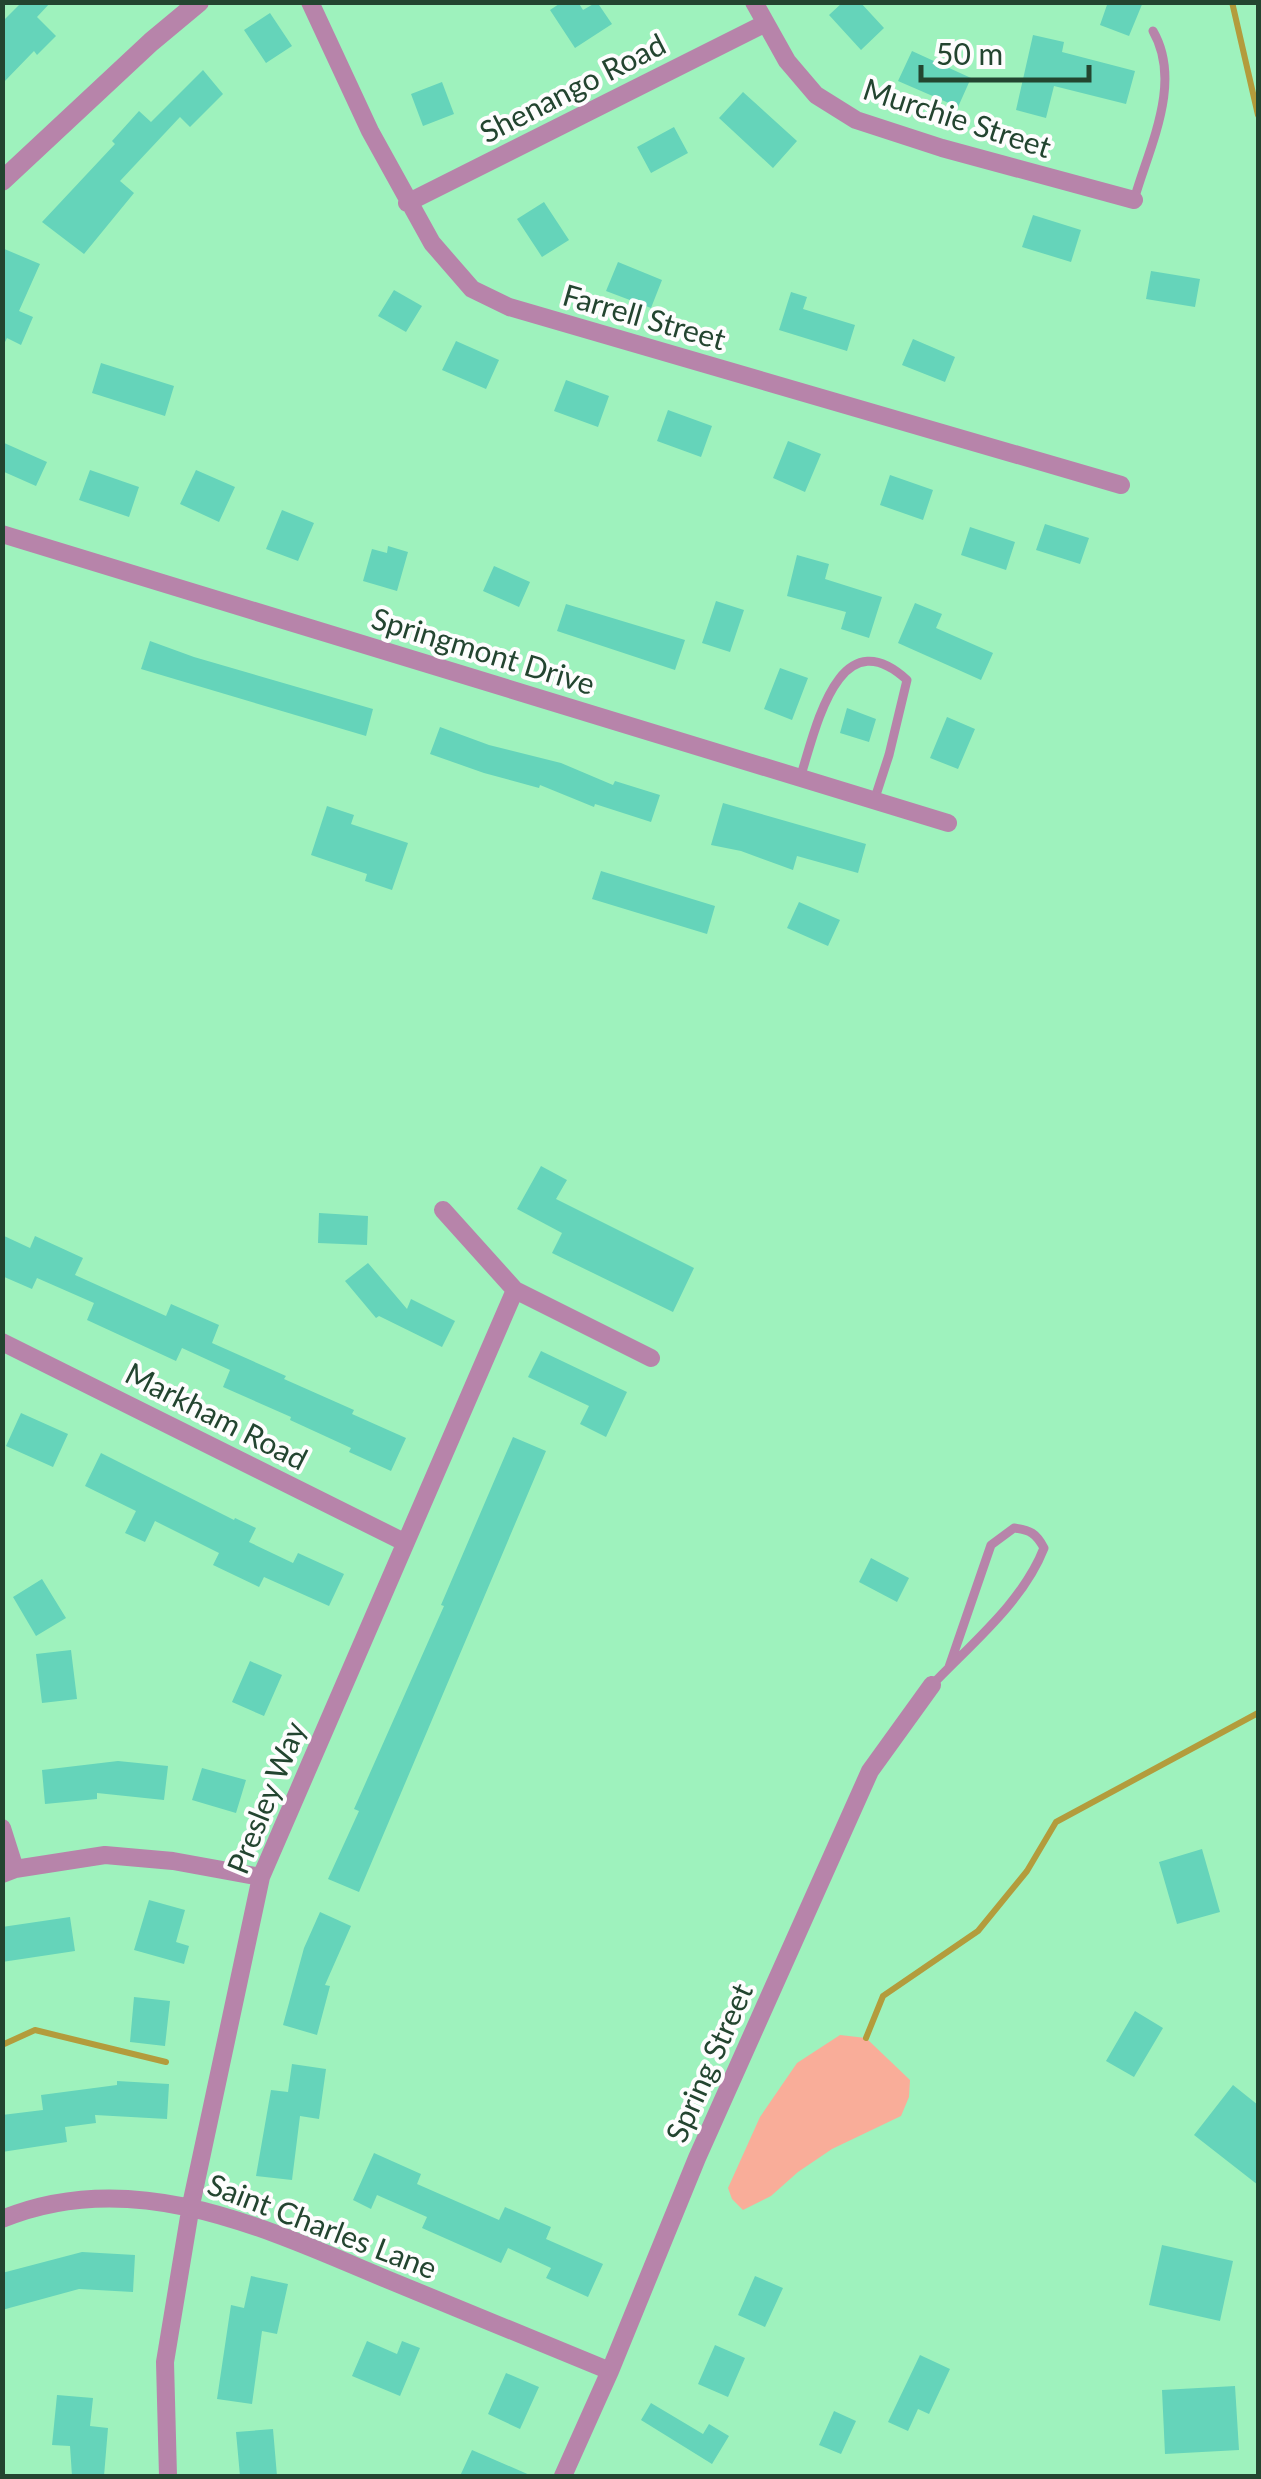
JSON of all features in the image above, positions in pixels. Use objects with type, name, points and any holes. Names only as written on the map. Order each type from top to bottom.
[{"type":"street","points":[[2,182],[199,2]]},
{"type":"street","name":"Farrell Street","points":[[310,2],[407,203],[432,244],[472,288],[509,307],[1120,485]]},
{"type":"street","name":"Murchie Street","points":[[754,2],[787,61],[816,95],[856,120],[942,148],[1134,200]]},
{"type":"street","name":"Shenango Road","points":[[407,203],[764,24]]},
{"type":"street","name":"Springmont Drive","points":[[2,534],[948,824]]},
{"type":"street","points":[[444,1210],[515,1290],[651,1358]]},
{"type":"street","name":"Presley Way","points":[[168,2476],[165,2362],[191,2206],[261,1877],[515,1290]]},
{"type":"street","name":"Markham Road","points":[[2,1342],[404,1542]]},
{"type":"street","name":"Spring Street","points":[[562,2476],[610,2371],[697,2158],[870,1771],[932,1685]]},
{"type":"street","points":[[2,1828],[9,1871],[105,1855],[261,1877]]},
{"type":"street","name":"Saint Charles Lane","points":[[2,2219],[57,2202],[133,2199],[191,2206],[254,2224],[610,2371]]},
{"type":"lane","points":[[1134,200],[1167,84],[1164,50],[1153,32]]},
{"type":"lane","points":[[800,778],[830,688],[843,672],[858,664],[874,663],[908,680],[874,801]]},
{"type":"lane","points":[[932,1685],[950,1667],[1034,1572],[1044,1548],[1029,1530],[1014,1528],[991,1545],[950,1667]]},
{"type":"shaded area","points":[[840,2035],[866,2038],[910,2080],[909,2097],[901,2116],[832,2149],[771,2196],[743,2210],[728,2188],[760,2117],[797,2063]]},
{"type":"building","points":[[22,2],[51,2],[37,17],[56,36],[37,55],[34,51],[2,84],[2,22]]},
{"type":"building","points":[[562,2],[578,2],[583,10],[597,2],[612,24],[575,48],[550,10]]},
{"type":"building","points":[[843,2],[860,2],[884,28],[861,50],[829,15]]},
{"type":"building","points":[[1108,2],[1143,2],[1129,36],[1100,25]]},
{"type":"building","points":[[270,13],[292,46],[266,63],[244,30]]},
{"type":"building","points":[[1033,35],[1064,42],[1062,52],[1135,71],[1126,104],[1054,86],[1046,118],[1016,110]]},
{"type":"building","points":[[912,51],[971,78],[958,107],[898,81]]},
{"type":"building","points":[[203,70],[223,94],[190,127],[180,117],[120,181],[134,193],[84,254],[42,222],[115,144],[112,141],[139,111],[151,122]]},
{"type":"building","points":[[442,82],[454,114],[423,126],[411,94]]},
{"type":"building","points":[[743,92],[797,141],[773,168],[719,118]]},
{"type":"building","points":[[674,127],[688,153],[651,173],[637,147]]},
{"type":"building","points":[[544,202],[569,240],[542,257],[517,219]]},
{"type":"building","points":[[1033,215],[1081,230],[1071,262],[1022,247]]},
{"type":"building","points":[[2,248],[40,264],[19,311],[33,317],[21,345],[7,338],[2,348]]},
{"type":"building","points":[[618,262],[662,280],[651,308],[606,291]]},
{"type":"building","points":[[1151,271],[1200,279],[1195,307],[1146,299]]},
{"type":"building","points":[[394,290],[422,306],[406,332],[378,316]]},
{"type":"building","points":[[791,292],[807,297],[803,309],[855,325],[847,351],[779,330]]},
{"type":"building","points":[[913,339],[955,357],[945,382],[902,365]]},
{"type":"building","points":[[456,341],[499,360],[486,389],[442,370]]},
{"type":"building","points":[[101,363],[174,386],[165,416],[92,393]]},
{"type":"building","points":[[566,380],[609,396],[598,427],[554,411]]},
{"type":"building","points":[[668,410],[712,426],[701,457],[657,441]]},
{"type":"building","points":[[788,441],[821,454],[805,492],[773,478]]},
{"type":"building","points":[[2,442],[47,462],[36,486],[2,471]]},
{"type":"building","points":[[90,470],[139,487],[129,517],[79,500]]},
{"type":"building","points":[[196,470],[235,487],[219,522],[180,504]]},
{"type":"building","points":[[890,475],[933,490],[923,520],[880,505]]},
{"type":"building","points":[[282,510],[314,523],[298,561],[266,549]]},
{"type":"building","points":[[1045,524],[1089,538],[1080,564],[1036,550]]},
{"type":"building","points":[[970,527],[1015,542],[1006,570],[961,555]]},
{"type":"building","points":[[388,546],[408,552],[397,591],[363,581],[372,549],[387,553]]},
{"type":"building","points":[[797,555],[829,564],[825,579],[882,597],[869,638],[841,629],[846,612],[787,596]]},
{"type":"building","points":[[494,566],[530,582],[519,607],[483,591]]},
{"type":"building","points":[[716,601],[744,610],[730,652],[702,643]]},
{"type":"building","points":[[915,603],[942,614],[936,628],[993,653],[981,680],[898,643]]},
{"type":"building","points":[[566,604],[685,640],[675,670],[557,631]]},
{"type":"building","points":[[150,641],[373,709],[366,736],[141,669]]},
{"type":"building","points":[[780,668],[808,678],[792,720],[764,709]]},
{"type":"building","points":[[847,708],[876,719],[869,742],[840,733]]},
{"type":"building","points":[[947,717],[975,729],[958,769],[930,758]]},
{"type":"building","points":[[440,727],[489,745],[561,763],[613,785],[615,781],[660,795],[651,822],[430,754]]},
{"type":"building","points":[[723,803],[866,844],[858,873],[797,856],[793,870],[741,851],[711,845]]},
{"type":"building","points":[[327,806],[354,815],[351,824],[408,843],[392,890],[365,881],[367,874],[311,855]]},
{"type":"building","points":[[601,871],[715,906],[707,934],[592,899]]},
{"type":"building","points":[[799,902],[840,920],[828,946],[787,928]]},
{"type":"building","points":[[541,1166],[567,1180],[556,1199],[694,1268],[673,1312],[552,1253],[562,1233],[517,1209]]},
{"type":"building","points":[[319,1213],[368,1216],[367,1245],[318,1243]]},
{"type":"building","points":[[2,1235],[30,1248],[35,1236],[83,1258],[75,1275],[166,1316],[171,1304],[219,1325],[212,1343],[406,1438],[391,1471],[349,1452],[351,1448],[290,1420],[291,1417],[223,1387],[230,1370],[182,1348],[176,1361],[87,1320],[94,1303],[37,1278],[32,1289],[2,1276]]},
{"type":"building","points":[[368,1263],[407,1309],[411,1299],[455,1321],[442,1347],[379,1316],[376,1318],[345,1281]]},
{"type":"building","points":[[541,1351],[627,1392],[606,1437],[580,1424],[589,1406],[528,1377]]},
{"type":"building","points":[[21,1413],[68,1434],[53,1467],[6,1446]]},
{"type":"building","points":[[513,1437],[546,1451],[359,1892],[328,1879],[359,1811],[354,1809]]},
{"type":"building","points":[[101,1453],[256,1528],[249,1542],[293,1563],[298,1553],[344,1574],[329,1606],[264,1577],[259,1587],[213,1565],[219,1553],[155,1521],[145,1542],[125,1533],[136,1511],[85,1486]]},
{"type":"building","points":[[871,1558],[909,1578],[897,1602],[859,1582]]},
{"type":"building","points":[[42,1579],[66,1618],[36,1636],[13,1597]]},
{"type":"building","points":[[71,1650],[77,1699],[42,1703],[36,1654]]},
{"type":"building","points":[[250,1661],[282,1675],[264,1716],[232,1702]]},
{"type":"building","points":[[118,1761],[168,1766],[164,1800],[97,1793],[97,1799],[45,1804],[42,1770]]},
{"type":"building","points":[[202,1768],[246,1780],[236,1813],[192,1800]]},
{"type":"building","points":[[1202,1849],[1220,1912],[1177,1924],[1159,1862]]},
{"type":"building","points":[[149,1900],[185,1910],[176,1942],[189,1946],[184,1964],[134,1950]]},
{"type":"building","points":[[320,1912],[351,1926],[325,1985],[330,1986],[317,2035],[283,2025],[304,1948]]},
{"type":"building","points":[[70,1917],[75,1951],[2,1962],[2,1927]]},
{"type":"building","points":[[134,1997],[170,2001],[165,2046],[130,2042]]},
{"type":"building","points":[[1135,2011],[1163,2028],[1134,2077],[1106,2061]]},
{"type":"building","points":[[292,2064],[326,2069],[319,2119],[300,2116],[292,2180],[256,2176],[271,2090],[288,2092]]},
{"type":"building","points":[[117,2081],[169,2084],[167,2119],[95,2115],[96,2123],[65,2127],[67,2142],[2,2152],[2,2115],[43,2110],[41,2095],[117,2085]]},
{"type":"building","points":[[1233,2085],[1258,2105],[1258,2185],[1194,2135]]},
{"type":"building","points":[[374,2153],[421,2174],[417,2184],[499,2220],[505,2207],[551,2227],[546,2239],[603,2264],[588,2297],[546,2278],[551,2268],[508,2248],[501,2263],[422,2228],[427,2217],[377,2195],[371,2209],[353,2200]]},
{"type":"building","points":[[1162,2245],[1233,2261],[1220,2321],[1149,2305]]},
{"type":"building","points":[[82,2252],[135,2255],[133,2292],[79,2289],[2,2310],[2,2273]]},
{"type":"building","points":[[251,2276],[288,2284],[277,2334],[262,2331],[252,2404],[217,2399],[231,2305],[244,2308]]},
{"type":"building","points":[[755,2276],[783,2288],[765,2327],[738,2315]]},
{"type":"building","points":[[367,2341],[397,2354],[402,2341],[420,2348],[400,2396],[352,2376]]},
{"type":"building","points":[[715,2345],[745,2358],[728,2397],[698,2384]]},
{"type":"building","points":[[920,2355],[950,2369],[929,2414],[918,2409],[908,2431],[888,2422]]},
{"type":"building","points":[[506,2373],[539,2387],[520,2429],[488,2414]]},
{"type":"building","points":[[1235,2386],[1239,2450],[1165,2454],[1162,2390]]},
{"type":"building","points":[[57,2395],[93,2398],[90,2426],[108,2428],[104,2476],[72,2476],[70,2446],[52,2445]]},
{"type":"building","points":[[651,2403],[703,2434],[709,2424],[729,2436],[712,2464],[641,2420]]},
{"type":"building","points":[[834,2411],[856,2421],[841,2454],[819,2445]]},
{"type":"building","points":[[273,2429],[277,2476],[240,2476],[236,2432]]},
{"type":"building","points":[[472,2450],[532,2476],[460,2476]]},
{"type":"waterway","points":[[1232,2],[1258,115]]},
{"type":"waterway","points":[[866,2038],[883,1996],[978,1931],[1027,1871],[1056,1822],[1258,1713]]},
{"type":"waterway","points":[[2,2045],[35,2030],[166,2062]]}]
